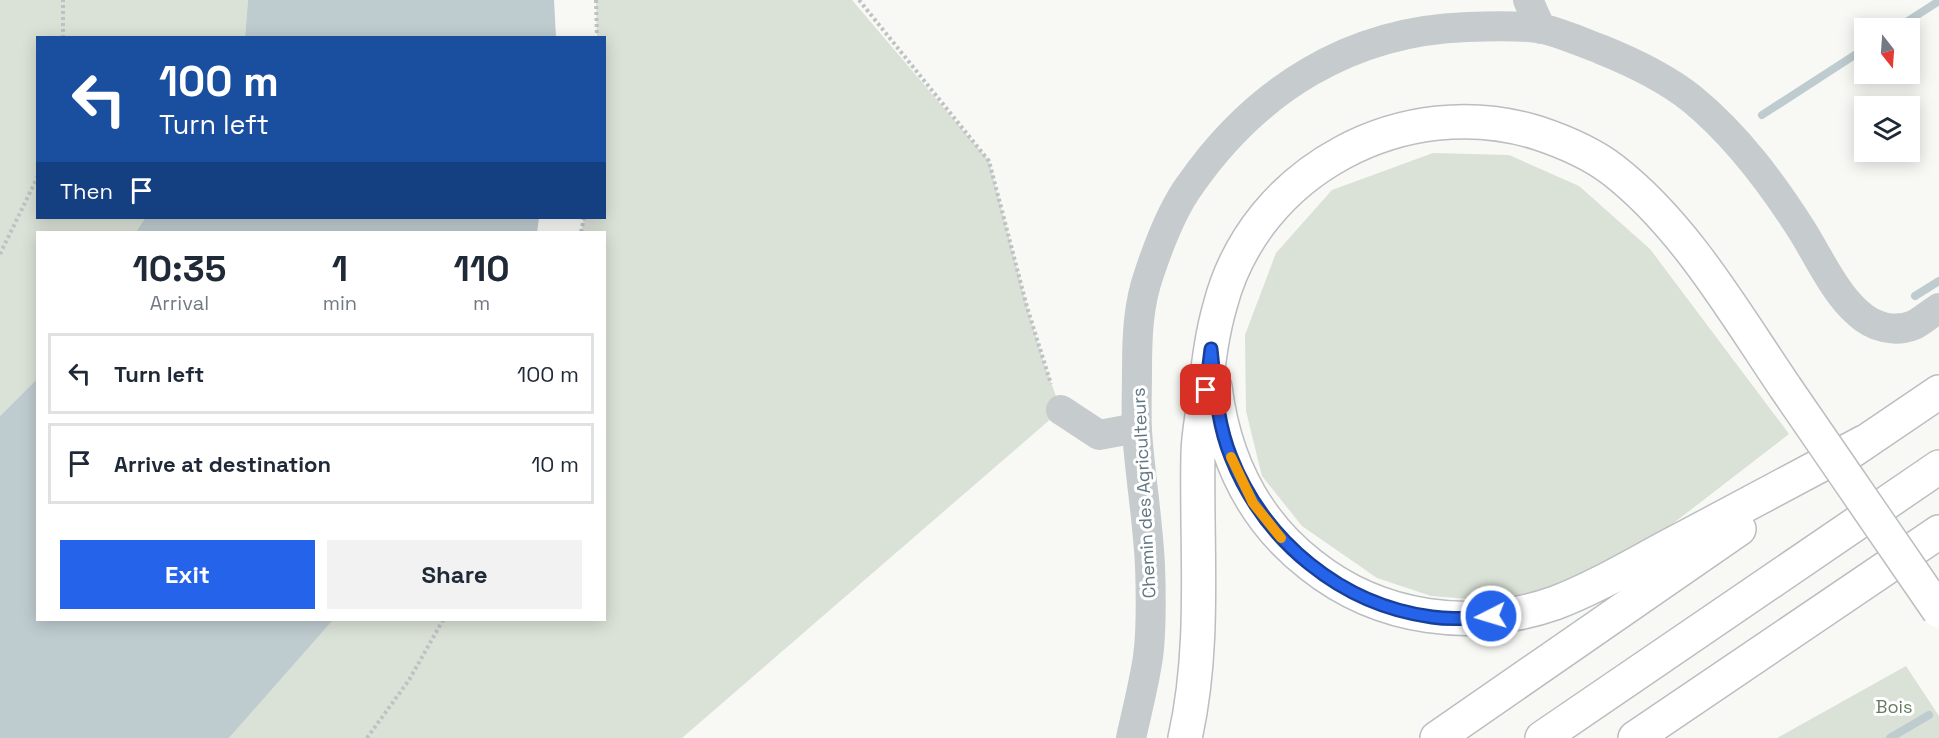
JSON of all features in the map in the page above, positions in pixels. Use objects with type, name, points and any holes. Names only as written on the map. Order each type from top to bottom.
[{"type":"highway","points":[[1185,738],[1190,719],[1198,643],[1198,451],[1211,349],[1228,277],[1242,249],[1261,221],[1281,198],[1308,174],[1357,145],[1385,134],[1438,122],[1468,120],[1495,123],[1558,139],[1611,168],[1639,192],[1697,259],[1939,612]]},
{"type":"highway","points":[[1211,349],[1218,406],[1230,455],[1253,503],[1272,528],[1291,550],[1346,588],[1371,601],[1431,617],[1460,619],[1520,613],[1556,603],[1618,573],[1864,442]]},
{"type":"highway","points":[[1437,738],[1939,392]]},
{"type":"highway","points":[[1542,738],[1939,467]]},
{"type":"highway","points":[[1635,738],[1939,532]]},
{"type":"street","points":[[1528,0],[1540,28]]},
{"type":"street","name":"Chemin des Agriculteurs","points":[[1131,738],[1149,653],[1150,566],[1137,428],[1138,333],[1144,287],[1158,247],[1187,188],[1224,140],[1284,87],[1332,59],[1365,45],[1399,36],[1443,28],[1485,26],[1540,28],[1618,56],[1689,97],[1726,130],[1755,163],[1799,226],[1844,298],[1859,314],[1875,324],[1891,329],[1913,325],[1939,308]]},
{"type":"street","points":[[1061,410],[1099,435],[1137,428]]},
{"type":"path","points":[[63,0],[63,36]]},
{"type":"path","points":[[596,0],[597,36]]},
{"type":"path","points":[[859,0],[989,161],[1027,307],[1045,366]]},
{"type":"path","points":[[0,254],[36,180]]},
{"type":"path","points":[[367,738],[409,680],[442,621]]},
{"type":"green space","points":[[0,0],[248,0],[245,36],[36,36],[36,219],[144,219],[137,231],[36,231],[36,380],[0,416]]},
{"type":"green space","points":[[596,0],[852,0],[989,161],[1027,307],[1061,410],[682,738],[229,738],[332,621],[606,621],[606,231],[581,231],[584,219],[606,219],[606,36],[597,36]]},
{"type":"green space","points":[[1433,153],[1509,155],[1579,186],[1650,249],[1789,434],[1649,542],[1558,586],[1495,601],[1431,596],[1377,578],[1302,526],[1262,476],[1246,411],[1245,335],[1276,253],[1332,190]]},
{"type":"green space","name":"Bois","points":[[1906,666],[1939,716],[1939,738],[1777,738]]},
{"type":"shaded area","points":[[248,0],[554,0],[556,36],[245,36]]},
{"type":"shaded area","points":[[144,219],[539,219],[537,231],[137,231]]},
{"type":"shaded area","points":[[36,380],[36,621],[332,621],[229,738],[0,738],[0,416]]},
{"type":"waterway","points":[[1913,18],[1939,1]]},
{"type":"waterway","points":[[1762,115],[1854,55]]},
{"type":"waterway","points":[[1915,296],[1939,281]]},
{"type":"waterway","points":[[1890,738],[1929,715]]},
{"type":"slow traffic","points":[[1231,457],[1240,480],[1253,503],[1281,538]]},
{"type":"route","points":[[1206,390],[1211,349],[1216,395],[1230,455],[1253,503],[1291,550],[1319,571],[1371,601],[1431,617],[1460,619],[1491,616]]}]
